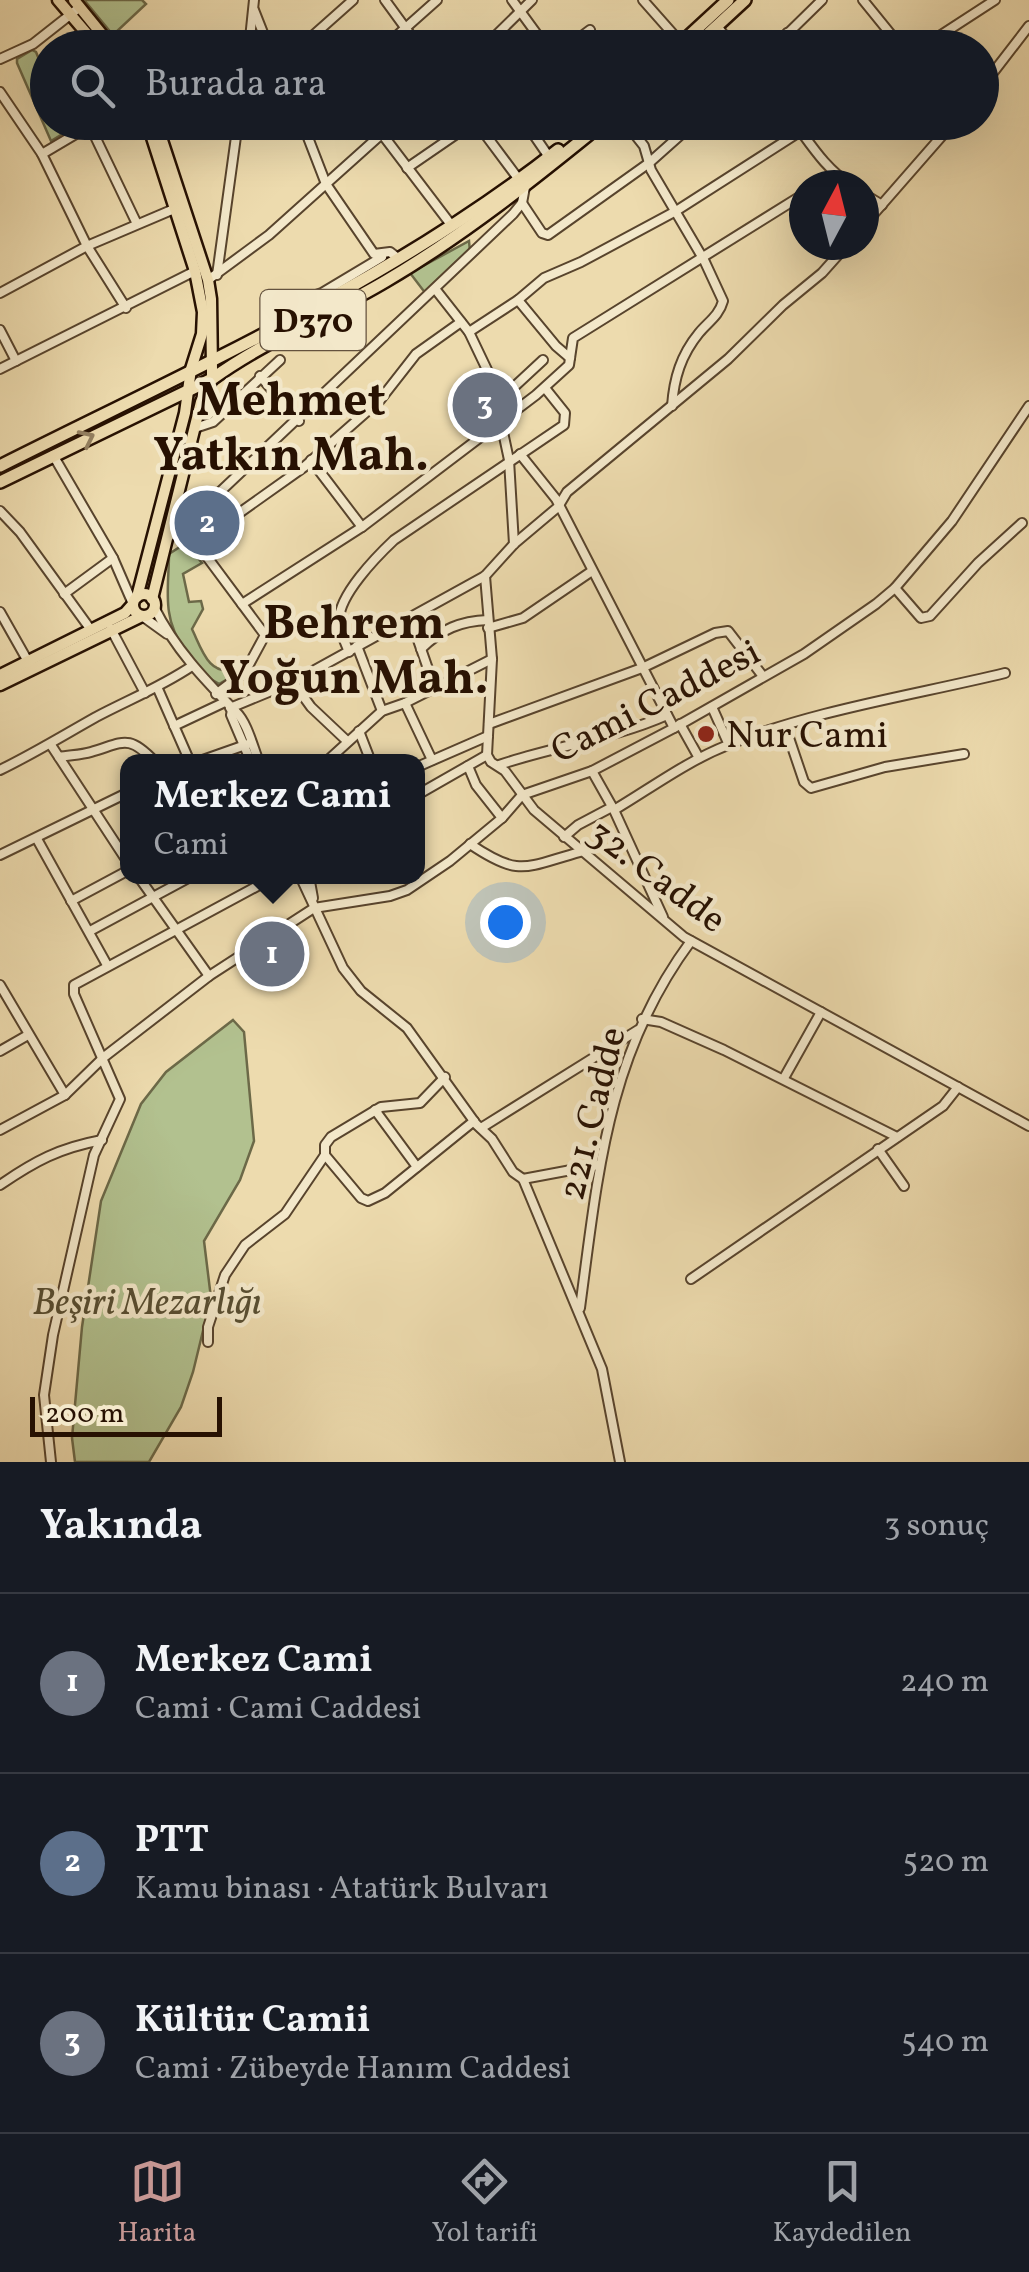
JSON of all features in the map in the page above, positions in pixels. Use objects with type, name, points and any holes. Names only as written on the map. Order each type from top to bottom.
[{"type":"highway","points":[[699,30],[728,0]]},
{"type":"highway","points":[[710,30],[745,0]]},
{"type":"highway","name":"D370","points":[[0,466],[210,360],[452,226],[522,184],[570,140]]},
{"type":"highway","name":"D370","points":[[0,482],[212,379],[240,358],[387,281],[580,140]]},
{"type":"main road","points":[[58,0],[75,8],[96,30]]},
{"type":"main road","points":[[75,8],[88,30]]},
{"type":"main road","points":[[142,616],[134,610],[135,600],[185,413],[203,312],[195,271],[153,140]]},
{"type":"main road","points":[[0,675],[152,613],[194,428],[212,379],[212,278],[162,140]]},
{"type":"main road","points":[[0,685],[90,630],[126,614],[144,594],[154,603]]},
{"type":"street","points":[[251,30],[254,0]]},
{"type":"street","points":[[319,30],[353,0]]},
{"type":"street","points":[[385,0],[406,28]]},
{"type":"street","points":[[404,30],[437,0]]},
{"type":"street","points":[[512,0],[534,30]]},
{"type":"street","points":[[502,30],[532,0]]},
{"type":"street","points":[[643,0],[670,30]]},
{"type":"street","points":[[790,30],[822,0]]},
{"type":"street","points":[[863,0],[887,30]]},
{"type":"street","points":[[949,30],[995,0]]},
{"type":"street","points":[[49,30],[75,8]]},
{"type":"street","points":[[254,10],[262,30]]},
{"type":"street","points":[[717,26],[720,30]]},
{"type":"street","points":[[999,66],[1028,29]]},
{"type":"street","points":[[0,58],[30,45]]},
{"type":"street","points":[[0,92],[30,136]]},
{"type":"street","points":[[33,140],[87,246],[126,308]]},
{"type":"street","points":[[42,154],[66,140]]},
{"type":"street","points":[[100,140],[137,224]]},
{"type":"street","points":[[212,278],[235,140]]},
{"type":"street","points":[[310,140],[326,184],[374,254],[395,255]]},
{"type":"street","points":[[212,278],[269,236],[375,140]]},
{"type":"street","points":[[386,140],[452,226]]},
{"type":"street","points":[[407,168],[448,140]]},
{"type":"street","points":[[489,140],[522,184],[522,204],[542,233],[548,235],[674,140]]},
{"type":"street","points":[[537,140],[549,157]]},
{"type":"street","points":[[639,140],[723,302],[687,349],[678,368],[672,406]]},
{"type":"street","points":[[469,332],[556,270],[581,262],[676,210],[786,140]]},
{"type":"street","points":[[807,140],[831,170]]},
{"type":"street","points":[[879,208],[938,140]]},
{"type":"street","points":[[242,604],[362,526],[562,375],[573,338],[789,203]]},
{"type":"street","points":[[168,537],[299,421],[522,204]]},
{"type":"street","points":[[0,293],[87,246],[174,209]]},
{"type":"street","points":[[293,303],[322,293],[395,255]]},
{"type":"street","points":[[174,726],[293,682],[485,576],[514,544],[558,507],[568,492],[672,406],[833,260]]},
{"type":"street","points":[[0,369],[195,271]]},
{"type":"street","points":[[436,290],[469,332],[501,399],[506,417],[503,432],[509,460],[514,544]]},
{"type":"street","points":[[518,300],[570,358]]},
{"type":"street","points":[[197,543],[311,460],[380,400],[416,354],[461,322]]},
{"type":"street","points":[[0,330],[16,361]]},
{"type":"street","points":[[194,428],[213,422],[280,360]]},
{"type":"street","points":[[501,399],[543,360]]},
{"type":"street","points":[[260,376],[299,421]]},
{"type":"street","points":[[382,711],[340,630],[339,613],[346,597],[394,540],[558,431],[566,419],[565,413],[545,388]]},
{"type":"street","name":"Cami Caddesi","points":[[425,877],[502,818],[522,795],[592,771],[712,707],[804,654],[895,588],[952,521],[1029,406]]},
{"type":"street","points":[[520,454],[556,499],[667,715],[699,758]]},
{"type":"street","points":[[53,455],[135,600]]},
{"type":"street","points":[[311,460],[362,526]]},
{"type":"street","points":[[0,511],[20,532],[90,630]]},
{"type":"street","points":[[895,588],[916,614],[922,618],[930,616],[978,563],[1022,523]]},
{"type":"street","points":[[184,526],[265,635],[245,672],[216,694]]},
{"type":"street","points":[[64,594],[114,558]]},
{"type":"street","points":[[421,649],[434,636],[455,625],[524,618],[592,571]]},
{"type":"street","points":[[425,790],[488,755],[492,660],[485,576]]},
{"type":"street","points":[[154,603],[168,635],[229,706],[254,754]]},
{"type":"street","points":[[0,612],[30,665]]},
{"type":"street","points":[[142,616],[168,635]]},
{"type":"street","points":[[411,620],[435,689]]},
{"type":"street","points":[[111,629],[145,694]]},
{"type":"street","points":[[490,724],[642,668],[716,633],[728,632],[762,675]]},
{"type":"street","points":[[334,754],[382,711],[492,660]]},
{"type":"street","points":[[0,770],[158,688],[192,666]]},
{"type":"street","points":[[564,837],[578,825],[729,744],[785,726],[1005,673]]},
{"type":"street","points":[[293,682],[311,707],[347,742]]},
{"type":"street","points":[[158,688],[190,754]]},
{"type":"street","points":[[406,703],[432,760]]},
{"type":"street","points":[[712,707],[729,744]]},
{"type":"street","points":[[499,765],[570,748],[667,715]]},
{"type":"street","points":[[785,726],[804,782],[811,788],[885,767],[964,754]]},
{"type":"street","points":[[359,731],[368,754]]},
{"type":"street","points":[[425,763],[488,736]]},
{"type":"street","points":[[59,757],[84,754],[127,740],[147,754]]},
{"type":"street","points":[[218,754],[248,744]]},
{"type":"street","points":[[248,744],[250,754]]},
{"type":"street","points":[[50,745],[120,850]]},
{"type":"street","name":"32. Cadde","points":[[488,755],[534,810],[580,852],[692,941],[1029,1126]]},
{"type":"street","points":[[468,766],[476,785],[502,818]]},
{"type":"street","points":[[592,771],[665,921]]},
{"type":"street","points":[[1,851],[37,839],[120,796]]},
{"type":"street","points":[[37,839],[107,965]]},
{"type":"street","points":[[470,844],[498,864],[517,868],[580,852]]},
{"type":"street","points":[[72,901],[120,875]]},
{"type":"street","points":[[144,884],[209,976]]},
{"type":"street","points":[[90,931],[178,884]]},
{"type":"street","points":[[52,1462],[45,1424],[46,1380],[94,1155],[120,1099],[72,989],[107,965],[261,884]]},
{"type":"street","points":[[304,884],[352,980],[407,1028],[513,1172],[523,1179],[602,1369],[620,1462]]},
{"type":"street","points":[[310,884],[314,908]]},
{"type":"street","name":"Cami Caddesi","points":[[1,1126],[64,1095],[104,1057],[209,976],[314,908],[390,896],[415,884]]},
{"type":"street","name":"221. Cadde","points":[[580,1313],[598,1165],[614,1100],[642,1018],[692,941]]},
{"type":"street","points":[[0,985],[64,1095]]},
{"type":"street","points":[[784,1078],[821,1012]]},
{"type":"street","points":[[642,1018],[661,1022],[784,1078],[897,1137]]},
{"type":"street","points":[[325,1155],[368,1202],[477,1125],[639,1029]]},
{"type":"street","points":[[0,1051],[28,1035]]},
{"type":"street","points":[[208,1342],[208,1327],[225,1276],[246,1245],[285,1214],[325,1155],[331,1137],[375,1110],[420,1103],[444,1076]]},
{"type":"street","points":[[691,1278],[943,1106],[958,1087]]},
{"type":"street","points":[[375,1110],[417,1166]]},
{"type":"street","points":[[0,1185],[39,1158],[102,1140]]},
{"type":"street","points":[[878,1150],[904,1186]]},
{"type":"street","points":[[523,1179],[598,1165]]},
{"type":"green space","points":[[84,0],[142,0],[146,4],[118,30],[109,30]]},
{"type":"green space","points":[[30,51],[30,93],[17,63]]},
{"type":"green space","points":[[469,241],[470,252],[426,294],[410,273]]},
{"type":"green space","points":[[186,543],[202,563],[183,574],[189,602],[201,601],[203,609],[192,629],[213,665],[236,669],[238,673],[219,684],[194,663],[171,622],[169,554]]},
{"type":"green space","name":"Beşiri Mezarlığı","points":[[233,1020],[244,1032],[254,1141],[240,1180],[204,1241],[211,1298],[181,1407],[149,1462],[75,1462],[72,1438],[82,1327],[101,1201],[141,1104],[166,1072]]},
{"type":"place","name":"Kültür Camii","points":[[485,405]]},
{"type":"place","name":"PTT","points":[[207,523]]},
{"type":"place","name":"Nur Cami","points":[[706,734]]},
{"type":"place","name":"Merkez Cami","points":[[272,954]]},
{"type":"district","name":"Mehmet Yatkın Mah.","points":[[291,426]]},
{"type":"district","name":"Behrem Yoğun Mah.","points":[[354,648]]}]
